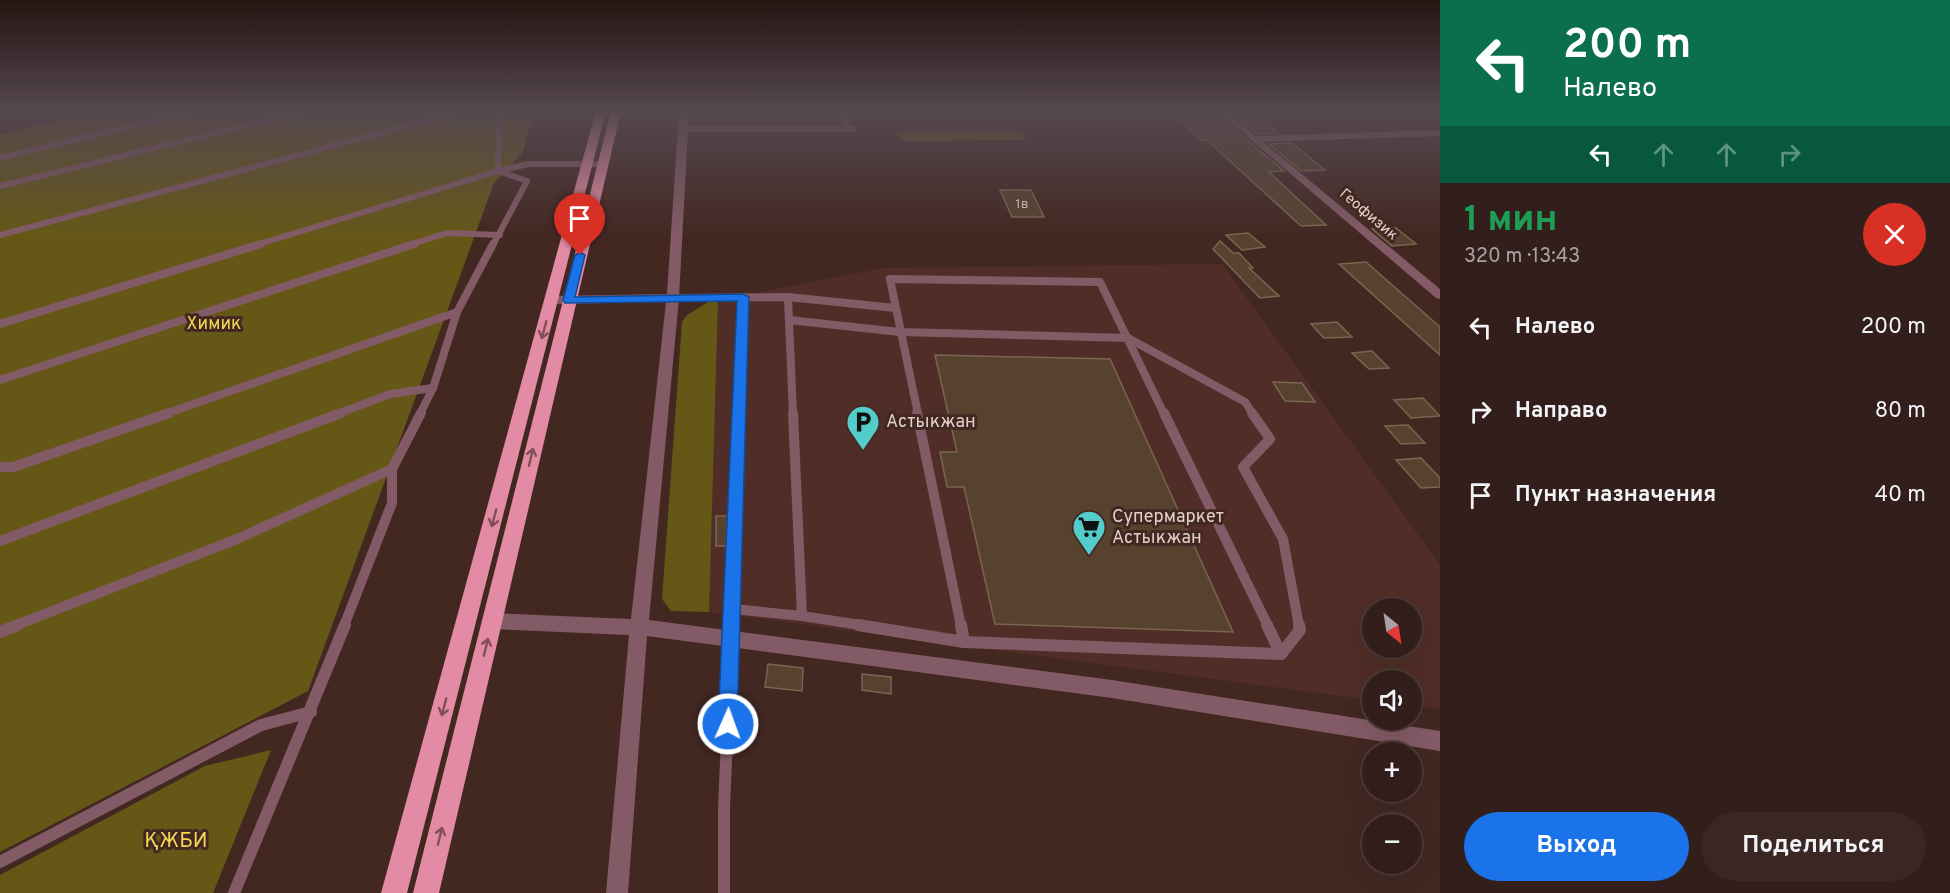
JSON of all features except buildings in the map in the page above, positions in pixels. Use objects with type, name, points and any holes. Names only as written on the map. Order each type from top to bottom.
[{"type":"highway","points":[[595,164],[596,153]]},
{"type":"highway","points":[[394,893],[599,153]]},
{"type":"highway","points":[[426,893],[492,621],[560,300]]},
{"type":"street","points":[[617,893],[639,627],[673,298],[681,153]]},
{"type":"street","name":"Геофизик","points":[[1271,153],[1440,295]]},
{"type":"street","points":[[560,300],[673,298]]},
{"type":"street","points":[[492,621],[639,627],[1112,689],[1440,741]]},
{"type":"lane","points":[[0,158],[22,153]]},
{"type":"lane","points":[[0,186],[136,153]]},
{"type":"lane","points":[[0,235],[307,153]]},
{"type":"lane","points":[[498,153],[498,171]]},
{"type":"lane","points":[[0,324],[498,171],[528,164],[595,164]]},
{"type":"lane","points":[[234,893],[311,712],[392,503],[392,469],[433,388],[457,312],[527,181],[498,171]]},
{"type":"lane","points":[[0,380],[447,233],[500,235]]},
{"type":"lane","points":[[964,642],[890,279],[1100,282],[1281,654]]},
{"type":"lane","points":[[724,893],[743,297]]},
{"type":"lane","points":[[673,298],[788,297],[895,308]]},
{"type":"lane","points":[[788,297],[802,616]]},
{"type":"lane","points":[[0,467],[13,467],[457,312]]},
{"type":"lane","points":[[789,320],[900,332],[1128,338],[1245,402],[1270,439],[1243,467],[1282,539],[1300,630],[1281,654]]},
{"type":"lane","points":[[0,541],[390,394],[433,388]]},
{"type":"lane","points":[[0,632],[237,539],[392,469]]},
{"type":"lane","points":[[733,609],[802,616],[964,642],[1281,654]]},
{"type":"lane","points":[[0,862],[261,725],[311,712]]},
{"type":"shaded area","points":[[1222,264],[1440,565],[1440,709],[1422,706],[1422,670],[1362,670],[1362,699],[709,612],[718,300],[884,268]]},
{"type":"green space","name":"Химик","points":[[0,153],[522,153],[494,183],[308,691],[0,852]]},
{"type":"green space","points":[[711,300],[718,300],[709,612],[671,611],[662,599],[682,322],[686,316]]},
{"type":"green space","name":"ҚЖБИ","points":[[271,750],[213,893],[0,893],[0,875],[205,766]]},
{"type":"place","name":"Астыкжан","points":[[863,451]]},
{"type":"place","name":"Супермаркет Астыкжан","points":[[1089,556]]},
{"type":"route","points":[[580,255],[569,300],[743,297],[728,724]]}]
